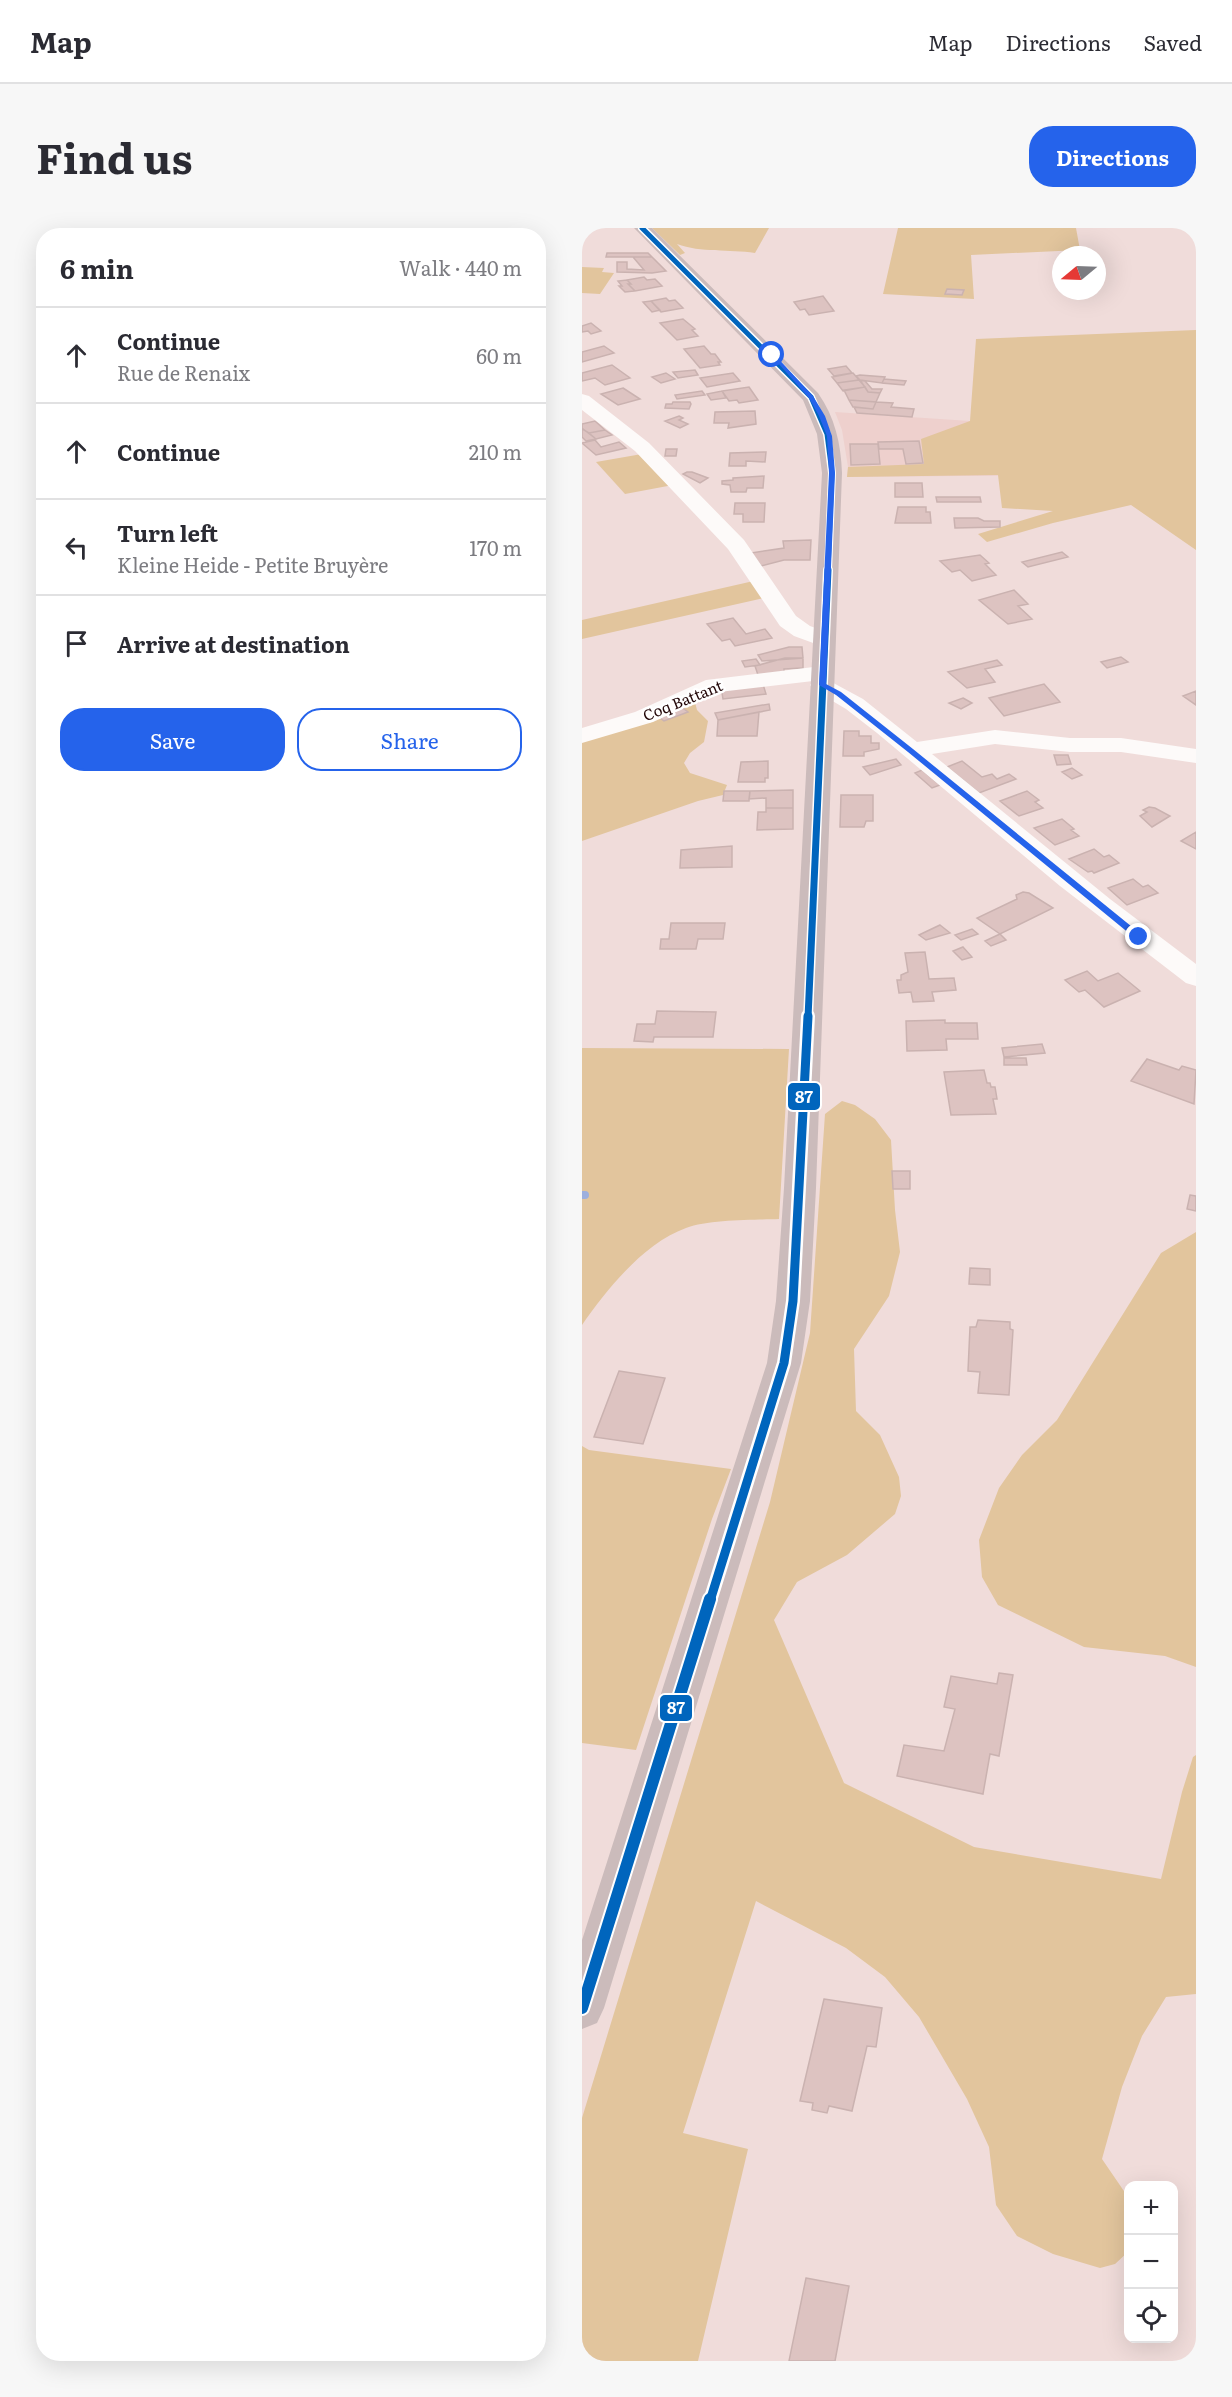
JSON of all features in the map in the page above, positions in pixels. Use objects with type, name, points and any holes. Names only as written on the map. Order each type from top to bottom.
[{"type":"main road","points":[[582,2008],[784,1363],[793,1301],[832,473],[830,436],[822,416],[802,387],[642,228]]},
{"type":"street","points":[[582,400],[634,440],[736,545],[788,621],[802,631],[824,639]]},
{"type":"street","points":[[822,679],[1139,937],[1196,977]]},
{"type":"street","name":"Coq Battant","points":[[582,736],[644,717],[714,685],[822,679]]},
{"type":"street","points":[[910,750],[995,737],[1070,745],[1121,745],[1196,756]]},
{"type":"shaded area","points":[[652,228],[769,228],[755,253],[696,249],[677,244],[685,253],[680,255]]},
{"type":"shaded area","points":[[898,228],[1076,228],[1079,246],[1052,246],[1052,251],[971,255],[974,299],[883,294]]},
{"type":"shaded area","points":[[582,267],[604,268],[602,272],[614,273],[600,294],[582,293]]},
{"type":"shaded area","points":[[1196,330],[1196,550],[1131,505],[1053,523],[987,542],[978,534],[1053,511],[1002,508],[998,475],[847,477],[848,467],[924,464],[921,439],[970,421],[976,339]]},
{"type":"shaded area","points":[[835,412],[970,421],[1061,475],[847,477],[848,467],[842,430]]},
{"type":"shaded area","points":[[642,454],[673,485],[625,494],[596,462]]},
{"type":"shaded area","points":[[758,580],[769,597],[582,639],[582,620]]},
{"type":"shaded area","points":[[694,698],[697,710],[708,721],[704,742],[690,753],[684,763],[690,773],[727,785],[723,795],[698,801],[582,841],[582,739]]},
{"type":"shaded area","points":[[582,1048],[789,1049],[779,1219],[707,1223],[670,1235],[641,1256],[615,1282],[582,1325]]},
{"type":"shaded area","points":[[842,1101],[855,1105],[875,1119],[891,1140],[900,1252],[889,1296],[854,1349],[856,1411],[880,1435],[899,1477],[901,1496],[895,1514],[847,1555],[797,1582],[774,1620],[844,1783],[974,1847],[1161,1879],[1182,1792],[1193,1757],[1196,1755],[1196,1994],[1166,1997],[1142,2036],[1122,2087],[1102,2159],[1124,2191],[1124,2256],[1115,2264],[1100,2268],[1053,2254],[1017,2236],[996,2205],[989,2147],[967,2099],[919,2017],[885,1977],[846,1948],[756,1901],[683,2133],[748,2149],[698,2361],[582,2361],[582,2118],[770,1502],[810,1333],[825,1114]]},
{"type":"shaded area","points":[[1196,1232],[1196,1667],[1165,1656],[1084,1647],[998,1605],[982,1577],[979,1540],[999,1488],[1022,1455],[1057,1420],[1161,1253]]},
{"type":"shaded area","points":[[582,1446],[589,1450],[731,1469],[712,1519],[636,1750],[582,1743]]},
{"type":"building","points":[[607,253],[648,253],[652,257],[606,257]]},
{"type":"building","points":[[633,257],[652,257],[666,271],[617,272],[617,262],[627,262],[627,269],[644,270]]},
{"type":"building","points":[[644,277],[647,280],[655,279],[662,286],[635,291],[628,284],[631,284],[627,280]]},
{"type":"building","points":[[627,280],[635,291],[625,292],[619,286],[622,286],[618,281]]},
{"type":"building","points":[[947,289],[964,290],[962,295],[945,294]]},
{"type":"building","points":[[823,296],[834,311],[809,315],[805,309],[800,310],[794,302]]},
{"type":"building","points":[[666,298],[669,301],[675,300],[683,308],[661,312],[651,301]]},
{"type":"building","points":[[651,301],[660,310],[652,312],[643,302]]},
{"type":"building","points":[[683,319],[695,329],[692,330],[698,336],[677,340],[660,323]]},
{"type":"building","points":[[591,323],[601,331],[591,334],[588,331],[582,332],[582,326]]},
{"type":"building","points":[[604,346],[614,353],[582,362],[582,352]]},
{"type":"building","points":[[704,346],[711,354],[715,354],[721,362],[718,362],[720,365],[700,368],[684,349]]},
{"type":"building","points":[[612,365],[630,378],[605,385],[595,378],[582,381],[582,373]]},
{"type":"building","points":[[846,366],[852,373],[834,376],[828,369]]},
{"type":"building","points":[[695,370],[698,375],[678,378],[673,372]]},
{"type":"building","points":[[666,373],[675,379],[661,383],[652,377]]},
{"type":"building","points":[[733,373],[740,381],[707,387],[700,378]]},
{"type":"building","points":[[853,373],[859,380],[837,383],[832,377]]},
{"type":"building","points":[[856,376],[885,377],[882,383],[860,380]]},
{"type":"building","points":[[884,379],[906,381],[904,385],[882,383]]},
{"type":"building","points":[[859,380],[865,387],[843,391],[837,383]]},
{"type":"building","points":[[860,380],[865,381],[872,389],[882,389],[880,393],[868,392]]},
{"type":"building","points":[[749,387],[758,400],[739,403],[737,400],[729,401],[722,391]]},
{"type":"building","points":[[865,387],[868,392],[880,393],[876,402],[849,400],[844,390]]},
{"type":"building","points":[[623,388],[640,399],[618,405],[601,394]]},
{"type":"building","points":[[702,391],[705,395],[677,399],[675,395]]},
{"type":"building","points":[[722,391],[726,398],[711,400],[707,394]]},
{"type":"building","points":[[849,400],[876,402],[873,409],[853,407]]},
{"type":"building","points":[[690,402],[691,404],[689,409],[665,408],[666,404]]},
{"type":"building","points":[[876,402],[893,403],[891,407],[914,409],[912,417],[857,413],[854,407],[873,409]]},
{"type":"building","points":[[755,411],[756,424],[728,428],[729,423],[714,423],[715,412]]},
{"type":"building","points":[[679,416],[683,418],[679,420],[688,424],[680,428],[665,421]]},
{"type":"building","points":[[595,421],[605,430],[589,433],[582,429],[582,424]]},
{"type":"building","points":[[582,429],[596,439],[586,441],[582,437]]},
{"type":"building","points":[[605,430],[612,435],[596,439],[589,433]]},
{"type":"building","points":[[595,440],[601,447],[619,442],[626,448],[596,455],[582,443]]},
{"type":"building","points":[[919,441],[923,463],[906,464],[903,449],[879,449],[878,442]]},
{"type":"building","points":[[850,444],[878,444],[880,464],[851,465]]},
{"type":"building","points":[[666,449],[677,449],[676,456],[665,456]]},
{"type":"building","points":[[766,452],[765,462],[746,461],[746,466],[729,466],[730,453]]},
{"type":"building","points":[[687,472],[708,478],[700,483],[683,474]]},
{"type":"building","points":[[764,476],[763,488],[747,488],[746,492],[731,492],[730,485],[722,484],[722,481],[733,480],[733,478]]},
{"type":"building","points":[[895,483],[922,483],[923,497],[895,497]]},
{"type":"building","points":[[936,497],[980,497],[981,502],[937,502]]},
{"type":"building","points":[[735,503],[765,503],[764,522],[743,522],[743,514],[734,514]]},
{"type":"building","points":[[898,507],[926,507],[926,512],[930,512],[931,523],[895,523]]},
{"type":"building","points":[[954,518],[1000,521],[1000,527],[955,528]]},
{"type":"building","points":[[811,540],[810,560],[784,560],[761,566],[751,553],[784,548],[783,541]]},
{"type":"building","points":[[1062,552],[1068,557],[1028,567],[1022,562]]},
{"type":"building","points":[[980,555],[989,563],[985,564],[996,575],[972,581],[960,570],[952,572],[940,561]]},
{"type":"building","points":[[1014,590],[1028,604],[1018,606],[1032,619],[1008,624],[979,600]]},
{"type":"building","points":[[733,618],[746,634],[765,629],[772,638],[735,646],[730,639],[722,641],[707,624]]},
{"type":"building","points":[[789,647],[802,647],[803,658],[762,661],[758,655]]},
{"type":"building","points":[[1121,657],[1128,662],[1107,668],[1101,662]]},
{"type":"building","points":[[785,658],[803,658],[803,668],[784,669],[784,672],[758,675],[755,666]]},
{"type":"building","points":[[756,659],[760,665],[745,667],[742,661]]},
{"type":"building","points":[[997,660],[1002,665],[985,669],[995,682],[967,688],[948,672]]},
{"type":"building","points":[[762,681],[766,694],[723,699],[721,687]]},
{"type":"building","points":[[1044,684],[1060,702],[1004,716],[989,698]]},
{"type":"building","points":[[1196,691],[1196,705],[1183,696]]},
{"type":"building","points":[[963,698],[972,703],[961,709],[949,703]]},
{"type":"building","points":[[769,704],[770,710],[718,720],[715,713]]},
{"type":"building","points":[[680,706],[688,712],[664,721],[656,715]]},
{"type":"building","points":[[759,712],[757,736],[717,736],[718,720]]},
{"type":"building","points":[[844,731],[859,731],[859,736],[871,736],[871,743],[879,743],[879,749],[864,752],[864,756],[843,756]]},
{"type":"building","points":[[1054,755],[1068,755],[1071,764],[1057,765]]},
{"type":"building","points":[[896,759],[901,765],[870,775],[863,767]]},
{"type":"building","points":[[768,761],[768,778],[765,778],[765,782],[738,782],[741,762]]},
{"type":"building","points":[[962,761],[982,777],[992,774],[997,779],[1009,774],[1016,779],[979,793],[947,767]]},
{"type":"building","points":[[1072,768],[1082,775],[1072,779],[1062,772]]},
{"type":"building","points":[[922,770],[940,785],[932,788],[915,773]]},
{"type":"building","points":[[793,790],[793,808],[766,808],[766,798],[749,799],[750,791]]},
{"type":"building","points":[[724,791],[750,791],[749,801],[723,801]]},
{"type":"building","points":[[1027,791],[1039,800],[1035,802],[1043,808],[1019,816],[1000,801]]},
{"type":"building","points":[[841,795],[873,795],[873,821],[866,821],[864,827],[840,827]]},
{"type":"building","points":[[1149,807],[1170,816],[1152,827],[1140,816],[1147,812],[1143,810]]},
{"type":"building","points":[[766,808],[793,808],[793,829],[757,830],[758,812],[766,812]]},
{"type":"building","points":[[1062,819],[1079,836],[1055,845],[1034,828]]},
{"type":"building","points":[[1196,832],[1196,849],[1181,841]]},
{"type":"building","points":[[732,846],[732,867],[680,868],[681,850]]},
{"type":"building","points":[[1094,849],[1104,857],[1109,855],[1119,863],[1094,873],[1088,872],[1069,859]]},
{"type":"building","points":[[1133,879],[1143,887],[1148,885],[1158,893],[1127,905],[1108,888]]},
{"type":"building","points":[[1023,892],[1029,893],[1053,908],[1000,934],[977,918],[1017,899],[1016,895]]},
{"type":"building","points":[[671,923],[725,923],[723,939],[698,939],[696,949],[660,949],[661,939],[669,939]]},
{"type":"building","points":[[940,925],[950,933],[926,940],[919,935]]},
{"type":"building","points":[[972,929],[978,934],[961,940],[955,935]]},
{"type":"building","points":[[1000,934],[1006,940],[991,946],[985,941]]},
{"type":"building","points":[[963,947],[972,957],[962,960],[953,951]]},
{"type":"building","points":[[925,952],[929,979],[954,978],[956,990],[932,992],[934,1001],[913,1002],[911,992],[899,993],[897,980],[901,980],[901,975],[908,972],[905,953]]},
{"type":"building","points":[[1087,971],[1098,981],[1118,973],[1140,991],[1104,1007],[1085,990],[1079,992],[1065,980]]},
{"type":"building","points":[[657,1011],[716,1012],[713,1037],[654,1037],[653,1042],[634,1041],[637,1024],[655,1024]]},
{"type":"building","points":[[945,1020],[945,1023],[977,1023],[978,1039],[946,1039],[947,1050],[907,1051],[906,1021]]},
{"type":"building","points":[[1042,1044],[1045,1053],[1004,1057],[1002,1048]]},
{"type":"building","points":[[1004,1058],[1026,1058],[1027,1065],[1004,1065]]},
{"type":"building","points":[[1147,1059],[1179,1070],[1182,1066],[1196,1070],[1194,1104],[1131,1081]]},
{"type":"building","points":[[984,1070],[987,1083],[995,1087],[997,1099],[993,1099],[996,1114],[951,1115],[944,1072]]},
{"type":"building","points":[[892,1171],[910,1171],[910,1189],[893,1189]]},
{"type":"building","points":[[1190,1195],[1196,1196],[1196,1211],[1187,1209]]},
{"type":"building","points":[[970,1268],[990,1269],[990,1285],[969,1284]]},
{"type":"building","points":[[978,1320],[1010,1322],[1010,1329],[1013,1330],[1009,1395],[978,1393],[980,1372],[968,1371],[970,1327],[976,1327]]},
{"type":"building","points":[[619,1371],[665,1378],[643,1444],[594,1437]]},
{"type":"building","points":[[999,1673],[1013,1675],[999,1756],[990,1754],[983,1794],[897,1776],[904,1745],[944,1751],[955,1709],[944,1707],[951,1676],[997,1684]]},
{"type":"building","points":[[824,1999],[882,2008],[876,2047],[867,2046],[852,2111],[829,2106],[827,2113],[812,2110],[813,2103],[800,2101]]},
{"type":"building","points":[[806,2278],[849,2286],[835,2361],[789,2361]]},
{"type":"transit line","name":"87","points":[[582,2008],[784,1363],[793,1301],[800,1188],[832,473],[827,434],[811,397],[642,228]]},
{"type":"route","points":[[772,355],[811,397],[830,436],[832,473],[822,685],[839,693],[1139,937]]}]
